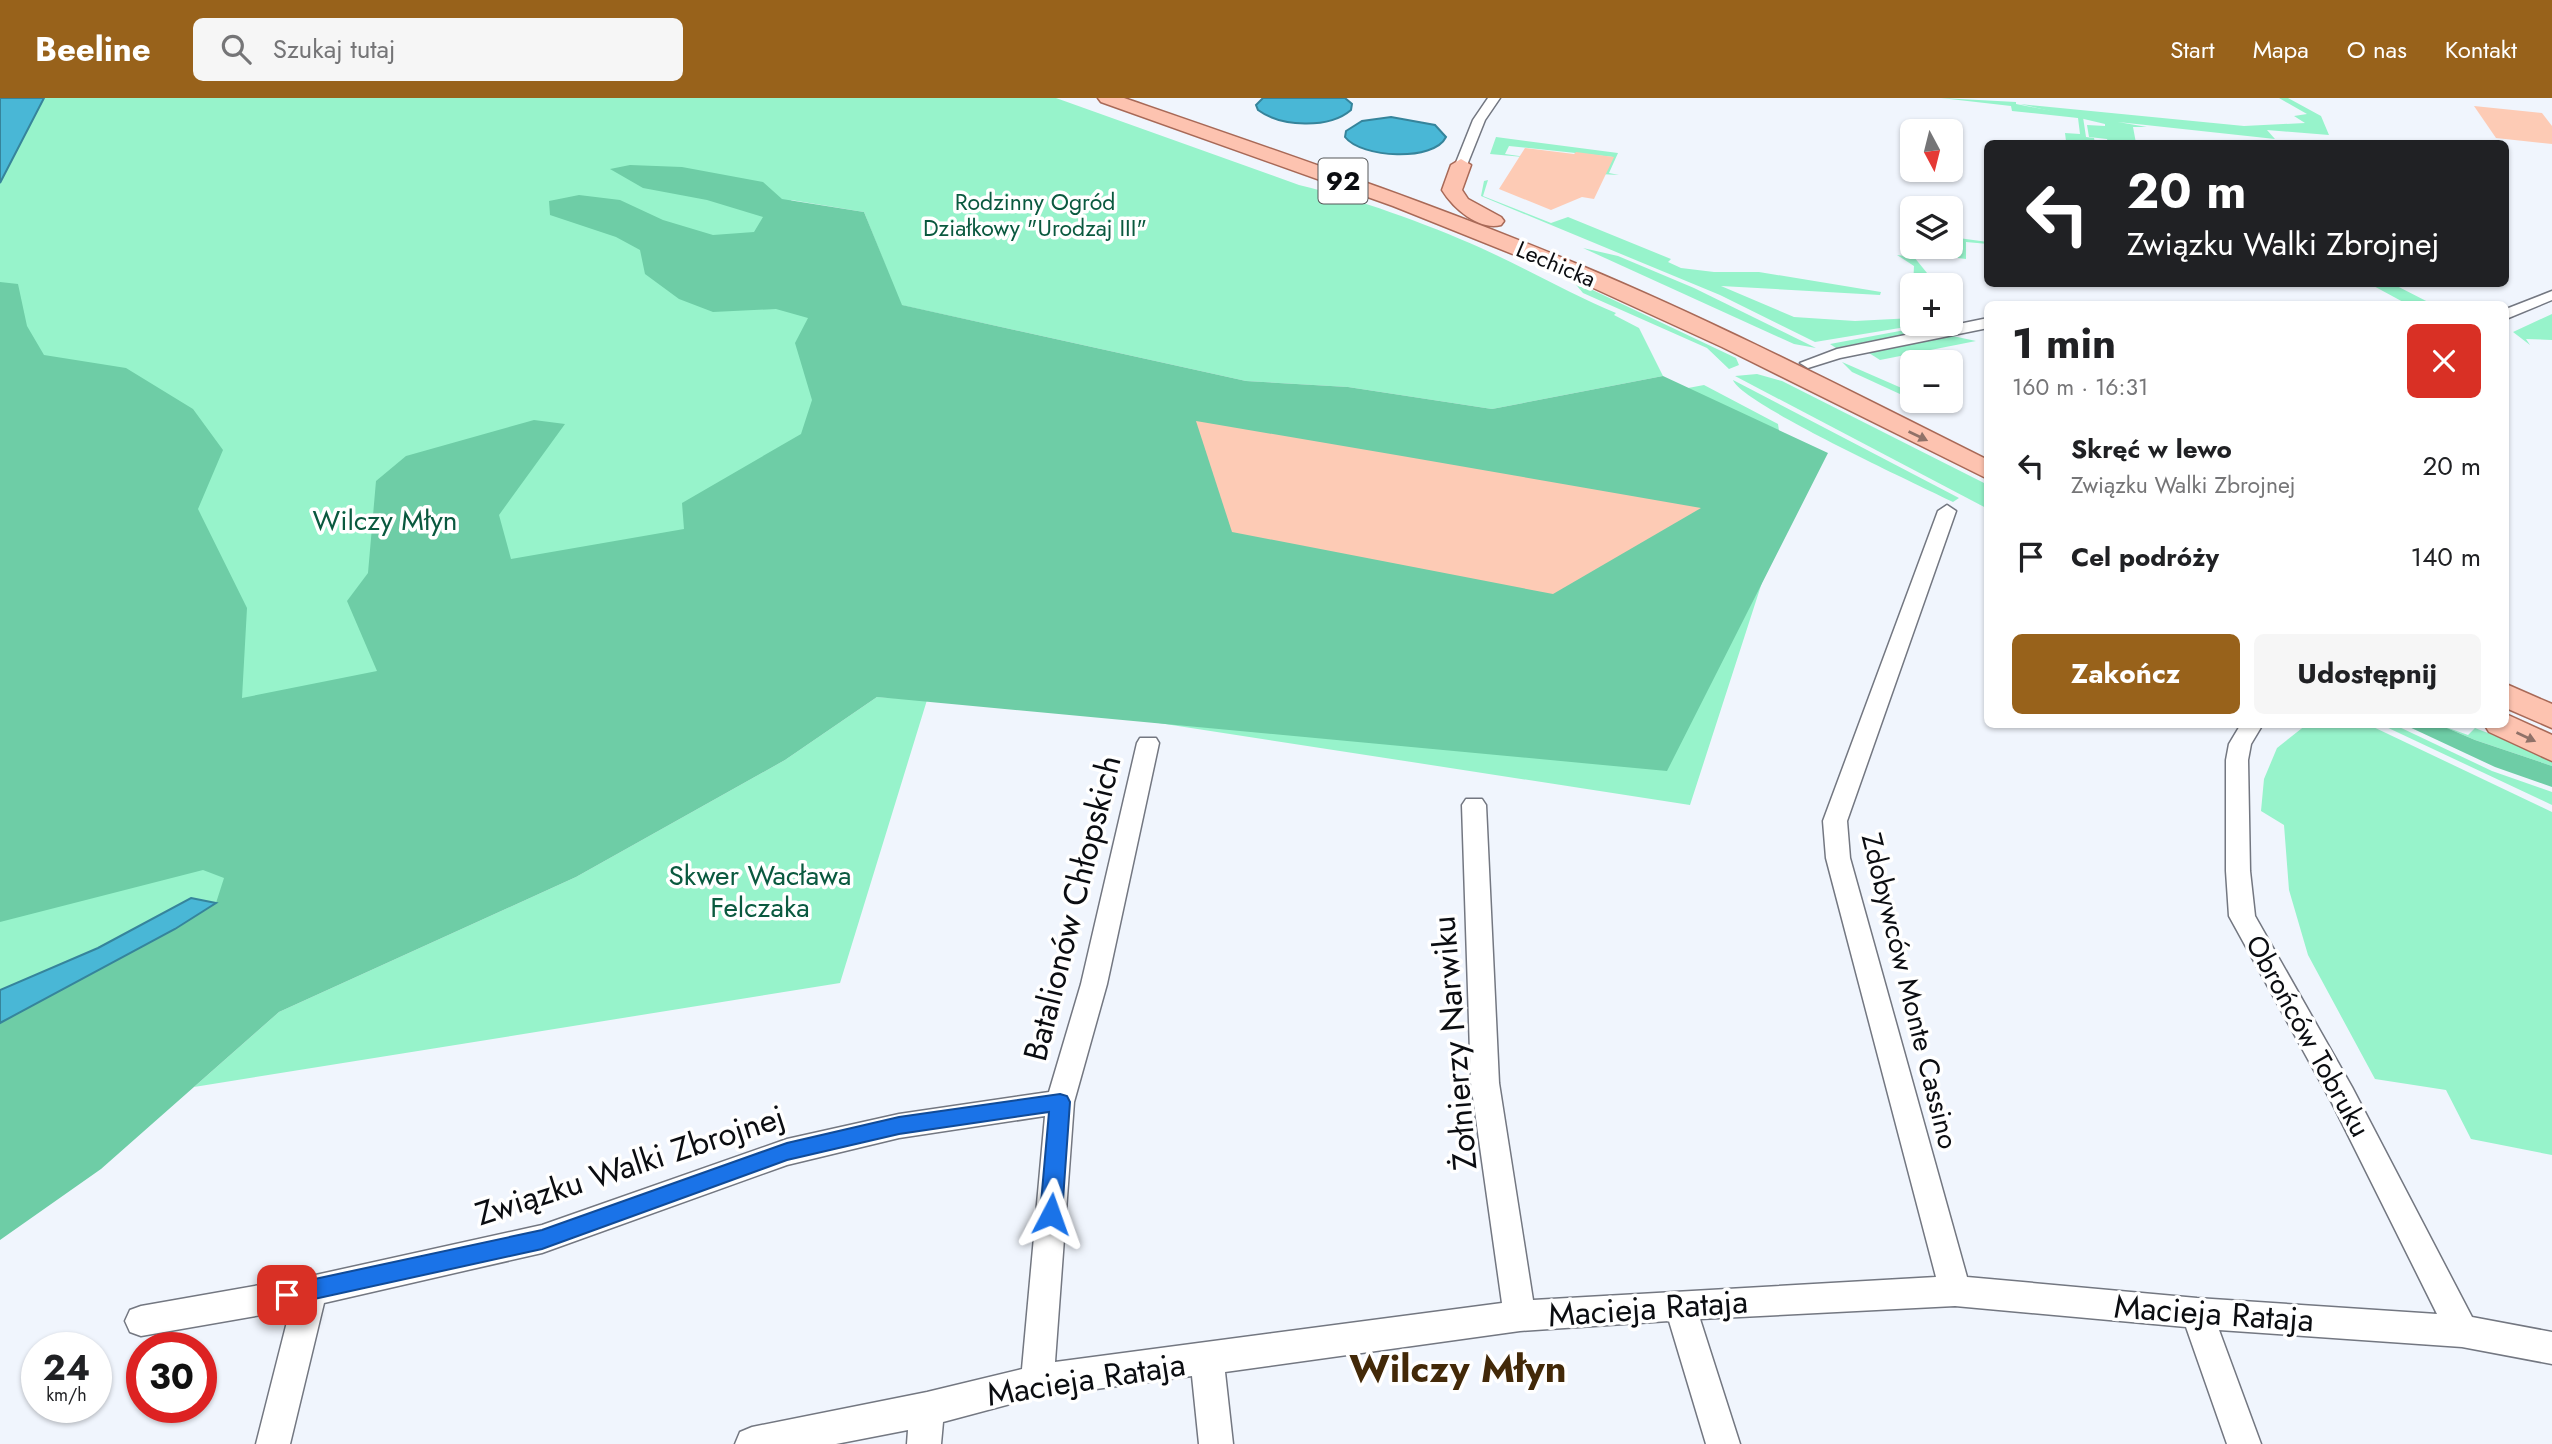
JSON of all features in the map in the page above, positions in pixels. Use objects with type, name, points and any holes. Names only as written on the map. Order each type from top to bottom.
[{"type":"main road","name":"Lechicka","points":[[1107,98],[1406,204],[1576,271],[1727,341],[1984,469]]},
{"type":"main road","name":"Lechicka","points":[[1132,98],[1442,206],[1548,247],[1686,306],[1984,447]]},
{"type":"main road","points":[[1461,165],[1452,190],[1460,203],[1548,247]]},
{"type":"main road","points":[[2509,696],[2552,717]]},
{"type":"main road","points":[[2509,728],[2552,749]]},
{"type":"street","points":[[1461,165],[1479,120],[1494,98]]},
{"type":"street","points":[[2509,313],[2552,295]]},
{"type":"street","points":[[1808,363],[1837,354],[1984,324]]},
{"type":"street","name":"Zdobywców Monte Cassino","points":[[1947,511],[1835,821],[1838,858],[1955,1291]]},
{"type":"street","name":"Obrońców Tobruku","points":[[2250,728],[2240,744],[2237,760],[2238,871],[2242,916],[2342,1095],[2462,1331]]},
{"type":"street","name":"Batalionów Chłopskich","points":[[1037,1381],[1060,1102],[1094,984],[1148,743]]},
{"type":"street","name":"Żołnierzy Narwiku","points":[[1474,805],[1485,1083],[1520,1316]]},
{"type":"street","name":"Związku Walki Zbrojnej","points":[[141,1321],[311,1291],[542,1239],[787,1152],[899,1126],[1060,1102]]},
{"type":"street","points":[[273,1444],[311,1291]]},
{"type":"street","name":"Macieja Rataja","points":[[752,1444],[927,1409],[1037,1381],[1520,1316],[1679,1305],[1955,1291],[2197,1313],[2462,1331],[2552,1348]]},
{"type":"street","points":[[1679,1305],[1723,1444]]},
{"type":"street","points":[[2197,1313],[2244,1444]]},
{"type":"street","points":[[1208,1359],[1216,1444]]},
{"type":"street","points":[[924,1444],[927,1409]]},
{"type":"green space","name":"Wilczy Młyn","points":[[44,98],[1056,98],[1299,185],[1391,212],[1460,239],[1616,313],[1614,315],[1639,328],[1663,376],[1492,409],[1348,387],[1246,381],[901,305],[864,212],[791,200],[852,309],[1240,386],[1519,420],[1704,385],[1778,424],[1789,499],[1690,805],[790,666],[0,1149],[0,183]]},
{"type":"green space","points":[[1941,98],[2016,102],[2083,117],[2086,137],[2094,140],[2066,140],[2065,133],[2080,134],[2078,118],[2012,111],[2011,106]]},
{"type":"green space","points":[[2279,98],[2288,98],[2321,116],[2329,135],[2267,130],[2275,139],[2118,122],[2147,127],[2133,127],[2135,140],[2107,140],[2089,137],[2087,125],[2105,124],[2020,104],[2244,126],[2305,123],[2294,116],[2307,114]]},
{"type":"green space","points":[[1496,137],[1618,153],[1609,173],[1619,175],[1600,174],[1613,157],[1509,146],[1505,154],[1534,158],[1490,154]]},
{"type":"green space","name":"Wilczy Młyn","points":[[630,165],[682,167],[763,182],[782,199],[864,212],[902,305],[1246,381],[1348,387],[1492,409],[1663,376],[1828,453],[1667,771],[877,697],[785,760],[576,877],[279,1012],[101,1169],[0,1240],[0,1023],[175,929],[216,903],[224,878],[203,870],[0,922],[0,282],[18,284],[27,326],[44,355],[126,368],[193,409],[223,450],[198,509],[247,608],[242,698],[377,671],[347,601],[368,573],[376,481],[406,456],[534,420],[565,424],[499,515],[511,559],[684,529],[682,503],[801,434],[812,400],[795,343],[808,318],[776,309],[713,312],[679,299],[645,274],[640,250],[616,237],[550,215],[549,201],[579,195],[620,200],[663,220],[713,235],[754,232],[763,217],[707,200],[643,188],[610,169]]},
{"type":"green space","points":[[1488,180],[1483,196],[1551,223],[1568,217],[1671,259],[1668,262],[1681,268],[1714,272],[1759,272],[1881,292],[1880,295],[1721,286],[1794,317],[1855,321],[1900,319],[1900,328],[1815,342],[1720,295],[1481,196],[1484,181]]},
{"type":"green space","points":[[1963,239],[1984,241],[1984,244],[1966,242],[1966,259],[1963,259]]},
{"type":"green space","points":[[1500,246],[1736,358],[1739,365],[1729,369],[1707,348],[1583,293],[1573,281]]},
{"type":"green space","points":[[1583,248],[1618,256],[1694,288],[1816,348],[1794,344]]},
{"type":"green space","points":[[1903,259],[1916,259],[1927,273],[1914,273],[1914,266]]},
{"type":"green space","points":[[2376,287],[2399,287],[2426,301],[2401,301]]},
{"type":"green space","points":[[2552,314],[2552,340],[2526,339],[2530,345],[2513,332]]},
{"type":"green space","points":[[1900,331],[1900,335],[1836,348],[1830,344]]},
{"type":"green space","points":[[1944,336],[1976,341],[1931,350],[1900,350],[1900,356],[1880,360],[1869,353]]},
{"type":"green space","points":[[1842,362],[1900,387],[1900,394],[1852,372]]},
{"type":"green space","points":[[1757,374],[1782,381],[1984,483],[1984,507],[1735,376]]},
{"type":"green space","points":[[1733,380],[1959,498],[1953,502],[1834,444],[1766,407]]},
{"type":"green space","name":"Skwer Wacława Felczaka","points":[[877,697],[927,700],[840,983],[194,1087],[279,1012],[576,877],[785,760]]},
{"type":"green space","points":[[2302,728],[2375,728],[2552,812],[2552,1155],[2471,1139],[2446,1090],[2375,1079],[2308,955],[2289,890],[2284,825],[2261,811],[2264,779],[2277,748]]},
{"type":"green space","points":[[2388,728],[2401,728],[2492,771],[2552,792],[2552,805]]},
{"type":"green space","points":[[2411,728],[2447,728],[2552,766],[2552,787],[2495,767]]},
{"type":"green space","points":[[2447,728],[2468,735],[2475,728],[2552,758],[2552,766]]},
{"type":"water","points":[[0,98],[44,98],[0,183]]},
{"type":"water","points":[[1263,98],[1345,98],[1352,104],[1351,110],[1342,116],[1305,124],[1279,120],[1258,110],[1256,105]]},
{"type":"water","points":[[1391,117],[1435,125],[1446,137],[1439,145],[1427,150],[1413,154],[1397,154],[1366,149],[1353,144],[1345,137],[1346,131],[1362,121]]},
{"type":"water","points":[[191,898],[216,903],[175,929],[0,1023],[0,990],[98,948]]},
{"type":"building","points":[[2474,106],[2542,113],[2552,126],[2552,144],[2496,138]]},
{"type":"building","points":[[1525,148],[1614,157],[1594,199],[1582,197],[1551,210],[1499,189]]},
{"type":"building","points":[[1196,421],[1701,508],[1553,594],[1232,532]]},
{"type":"district","name":"Wilczy Młyn","points":[[1458,1368]]},
{"type":"route","points":[[287,1295],[542,1239],[787,1152],[899,1126],[1060,1102],[1051,1214]]},
{"type":"park label","name":"Rodzinny Ogród Działkowy \"Urodzaj III\"","points":[[1035,215]]}]
